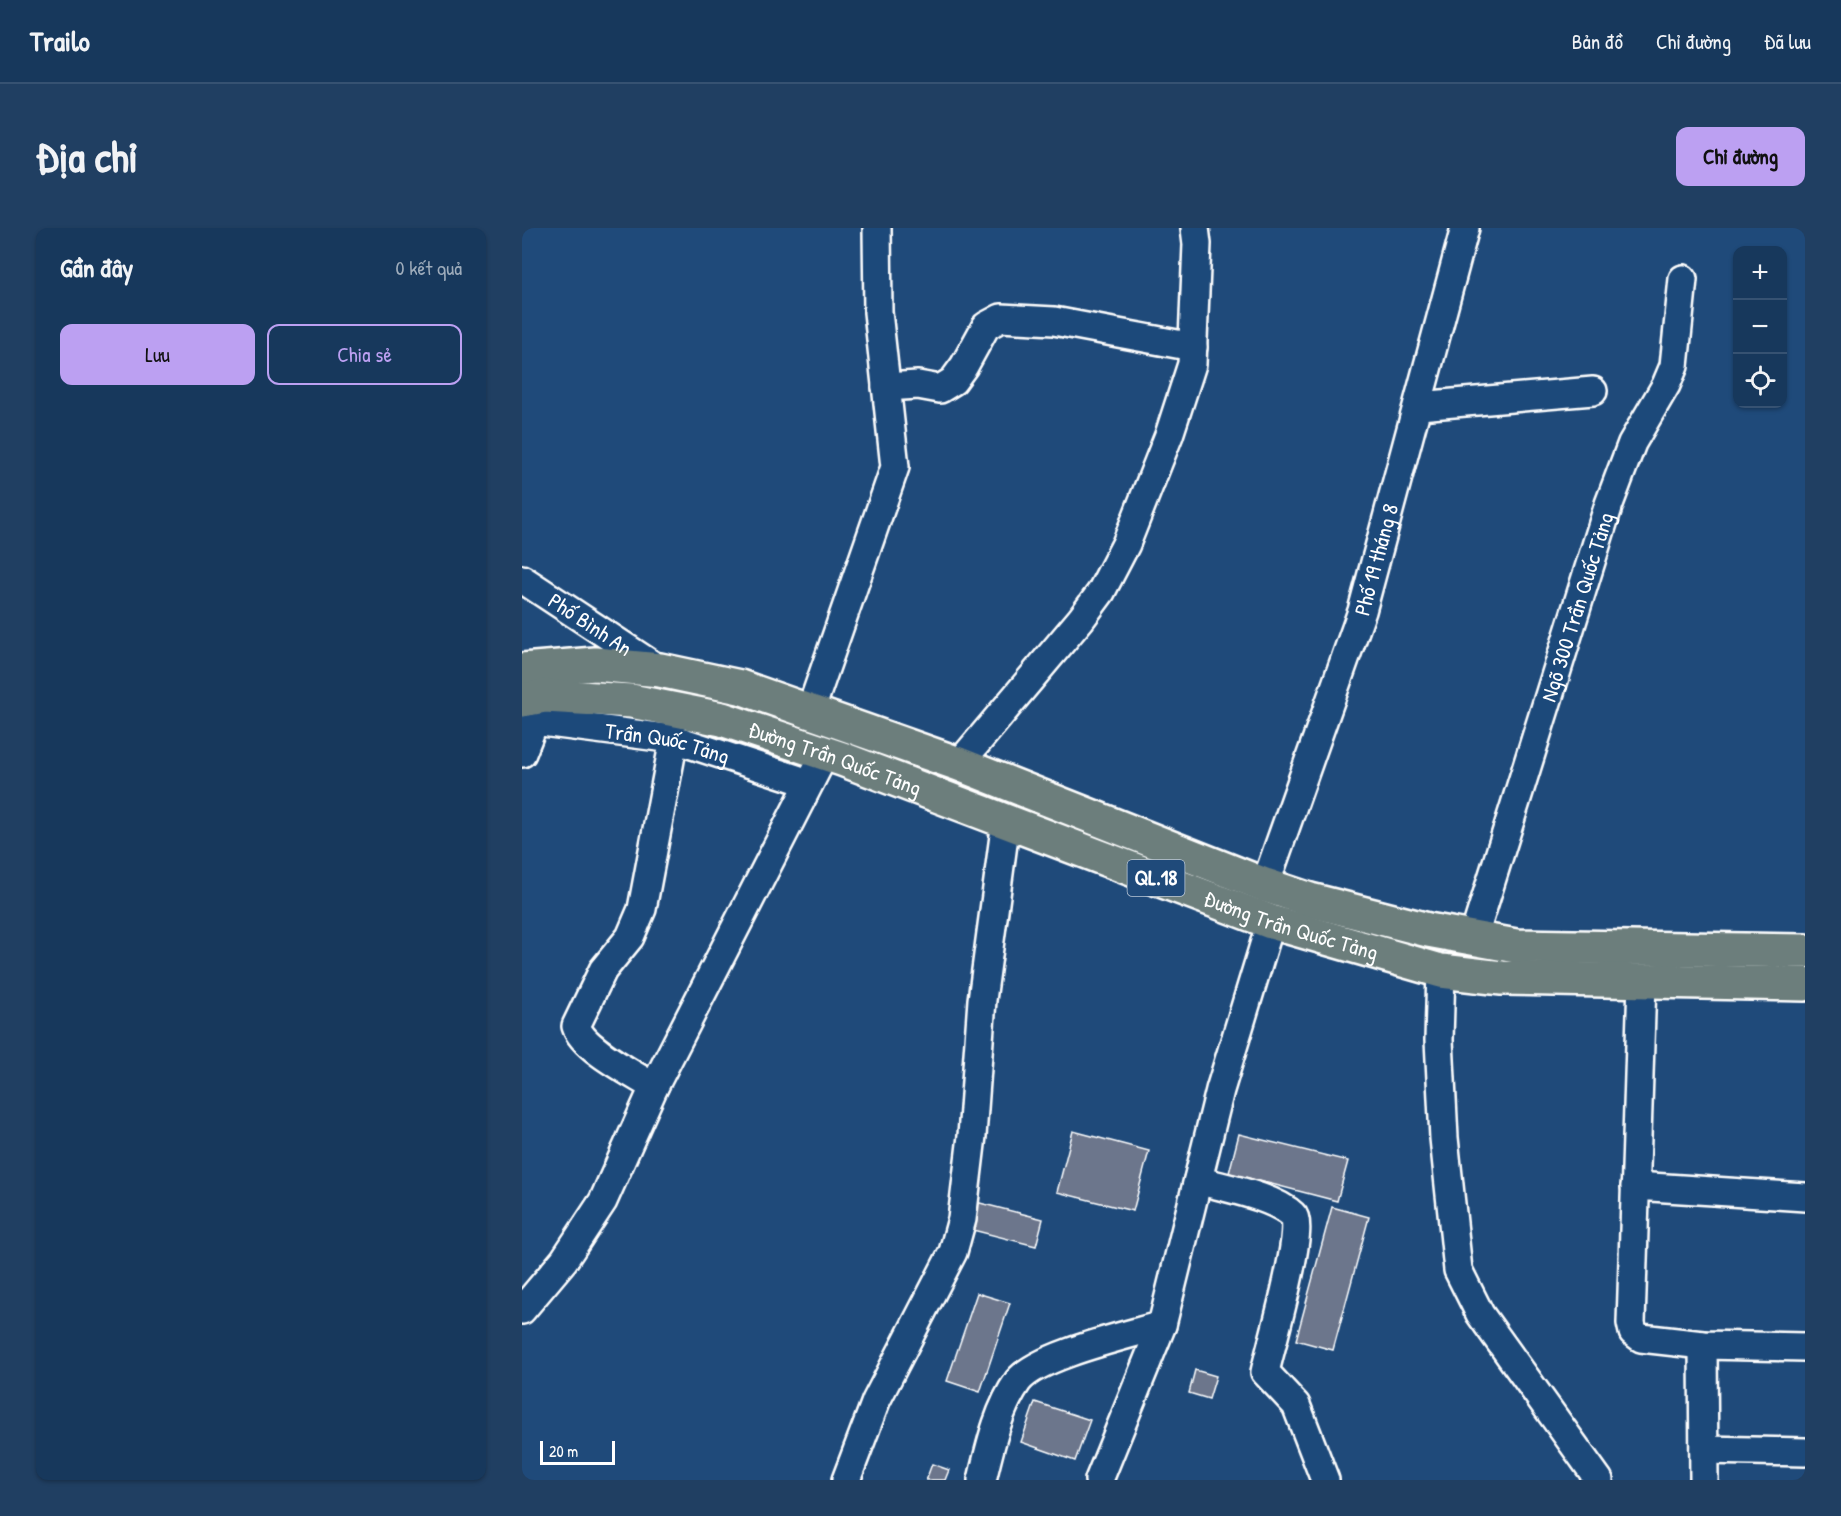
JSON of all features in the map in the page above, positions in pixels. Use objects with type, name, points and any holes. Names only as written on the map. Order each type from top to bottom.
[{"type":"highway","name":"Đường Trần Quốc Tảng","points":[[532,697],[596,664],[660,670],[740,687],[959,764],[1265,885],[1428,930],[1473,939],[1516,946],[1805,951]]},
{"type":"highway","name":"Đường Trần Quốc Tảng","points":[[532,697],[631,701],[692,711],[825,753],[1270,922],[1441,971],[1502,978],[1805,984]]},
{"type":"street","points":[[810,712],[895,467],[878,312],[877,228]]},
{"type":"street","points":[[959,764],[1101,592],[1126,544],[1169,435],[1192,364],[1197,254],[1195,228]]},
{"type":"street","name":"Phố 19 tháng 8","points":[[1265,885],[1362,611],[1419,406],[1465,228]]},
{"type":"street","name":"Ngõ 300 Trần Quốc Tảng","points":[[1473,939],[1609,504],[1632,442],[1666,385],[1674,366],[1683,279]]},
{"type":"street","points":[[886,387],[918,385],[940,389],[953,381],[964,366],[986,326],[1001,318],[1054,321],[1193,347]]},
{"type":"street","points":[[1419,406],[1593,390]]},
{"type":"street","name":"Phố Bình An","points":[[522,579],[660,670]]},
{"type":"street","points":[[522,753],[532,697]]},
{"type":"street","name":"Trần Quốc Tảng","points":[[532,697],[674,739],[809,783]]},
{"type":"street","points":[[654,1087],[601,1053],[578,1032],[576,1026],[603,970],[630,937],[642,909],[674,739]]},
{"type":"street","points":[[522,1310],[564,1260],[603,1201],[654,1087],[825,753]]},
{"type":"street","points":[[846,1480],[876,1401],[953,1252],[962,1219],[972,1136],[982,1000],[1006,821]]},
{"type":"street","points":[[1099,1480],[1162,1325],[1220,1090],[1270,922]]},
{"type":"street","points":[[1441,971],[1439,1040],[1444,1138],[1458,1270],[1480,1314],[1599,1480]]},
{"type":"street","points":[[1642,982],[1633,1332],[1641,1338],[1703,1346],[1805,1347]]},
{"type":"street","points":[[1198,1180],[1277,1205],[1294,1215],[1298,1221],[1296,1246],[1265,1372],[1296,1405],[1325,1480]]},
{"type":"street","points":[[1635,1186],[1805,1197]]},
{"type":"street","points":[[982,1480],[994,1432],[1019,1380],[1059,1355],[1162,1325]]},
{"type":"street","points":[[1703,1346],[1704,1480]]},
{"type":"street","points":[[1704,1450],[1805,1452]]},
{"type":"building","points":[[1073,1131],[1149,1151],[1133,1211],[1057,1192]]},
{"type":"building","points":[[1239,1134],[1348,1161],[1337,1201],[1229,1173]]},
{"type":"building","points":[[972,1201],[1043,1219],[1036,1246],[965,1228]]},
{"type":"building","points":[[1332,1207],[1369,1217],[1333,1350],[1296,1340]]},
{"type":"building","points":[[977,1293],[1010,1303],[980,1392],[947,1381]]},
{"type":"building","points":[[1195,1370],[1216,1376],[1209,1399],[1189,1393]]},
{"type":"building","points":[[1035,1402],[1090,1420],[1075,1461],[1021,1442]]},
{"type":"building","points":[[932,1464],[949,1470],[945,1480],[926,1480]]}]
